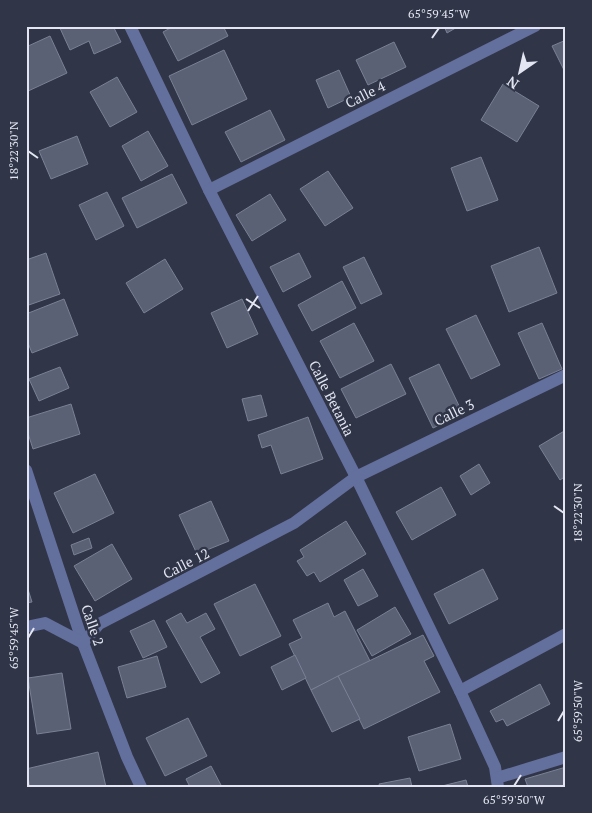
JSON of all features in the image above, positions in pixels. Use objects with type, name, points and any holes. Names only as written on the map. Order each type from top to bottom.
[{"type":"street","name":"Calle Betania","points":[[130,26],[209,190],[356,477],[460,691],[495,767],[497,783]]},
{"type":"street","name":"Calle 4","points":[[209,190],[535,26]]},
{"type":"street","name":"Calle 3","points":[[356,477],[566,375]]},
{"type":"street","name":"Calle 2","points":[[26,470],[83,643],[127,757],[141,787]]},
{"type":"street","name":"Calle 12","points":[[83,643],[99,624],[294,523],[356,477]]},
{"type":"street","points":[[26,627],[45,623],[83,643]]},
{"type":"street","points":[[460,691],[566,634]]},
{"type":"street","points":[[497,783],[566,757]]},
{"type":"building","points":[[59,26],[113,26],[121,42],[94,54],[89,41],[70,50]]},
{"type":"building","points":[[174,26],[223,26],[228,36],[178,61],[163,32]]},
{"type":"building","points":[[444,26],[459,26],[447,33]]},
{"type":"building","points":[[50,36],[67,73],[26,92],[26,47]]},
{"type":"building","points":[[566,40],[566,74],[552,46]]},
{"type":"building","points":[[394,42],[406,67],[368,85],[356,60]]},
{"type":"building","points":[[224,50],[247,99],[192,125],[169,76]]},
{"type":"building","points":[[339,70],[351,97],[328,108],[316,80]]},
{"type":"building","points":[[117,77],[137,112],[110,127],[90,92]]},
{"type":"building","points":[[503,84],[539,106],[517,142],[481,120]]},
{"type":"building","points":[[270,110],[285,140],[241,162],[225,132]]},
{"type":"building","points":[[148,131],[168,166],[141,181],[122,146]]},
{"type":"building","points":[[77,136],[88,164],[51,179],[39,151]]},
{"type":"building","points":[[481,157],[498,200],[467,211],[451,168]]},
{"type":"building","points":[[328,171],[353,208],[325,226],[300,189]]},
{"type":"building","points":[[172,174],[187,203],[137,228],[122,198]]},
{"type":"building","points":[[107,192],[124,226],[96,240],[79,205]]},
{"type":"building","points":[[270,194],[286,220],[252,241],[236,215]]},
{"type":"building","points":[[539,247],[557,293],[509,312],[491,266]]},
{"type":"building","points":[[46,253],[60,294],[26,306],[26,260]]},
{"type":"building","points":[[299,253],[311,277],[283,292],[270,267]]},
{"type":"building","points":[[364,257],[382,294],[361,304],[343,267]]},
{"type":"building","points":[[165,259],[183,289],[144,313],[126,283]]},
{"type":"building","points":[[342,281],[356,308],[312,331],[298,305]]},
{"type":"building","points":[[64,299],[78,335],[32,353],[26,338],[26,314]]},
{"type":"building","points":[[242,299],[258,334],[227,348],[211,313]]},
{"type":"building","points":[[476,315],[500,365],[471,379],[446,329]]},
{"type":"building","points":[[354,323],[374,361],[340,378],[320,341]]},
{"type":"building","points":[[542,323],[562,369],[539,379],[518,333]]},
{"type":"building","points":[[391,364],[406,394],[356,418],[341,389]]},
{"type":"building","points":[[439,364],[463,414],[433,428],[409,378]]},
{"type":"building","points":[[60,367],[69,388],[39,401],[29,379]]},
{"type":"building","points":[[261,395],[267,416],[248,421],[242,399]]},
{"type":"building","points":[[71,404],[80,434],[33,449],[26,427],[26,418]]},
{"type":"building","points":[[308,417],[323,459],[281,474],[271,445],[262,448],[258,435]]},
{"type":"building","points":[[566,430],[566,476],[560,480],[539,446]]},
{"type":"building","points":[[479,464],[490,483],[471,495],[460,476]]},
{"type":"building","points":[[95,474],[114,513],[73,533],[54,493]]},
{"type":"building","points":[[441,487],[456,515],[412,540],[396,512]]},
{"type":"building","points":[[211,501],[229,541],[197,554],[179,515]]},
{"type":"building","points":[[346,521],[366,554],[320,582],[314,572],[307,576],[297,561],[304,557],[300,550]]},
{"type":"building","points":[[89,538],[92,548],[74,555],[71,545]]},
{"type":"building","points":[[112,544],[132,579],[95,601],[74,566]]},
{"type":"building","points":[[363,569],[378,596],[358,606],[344,580]]},
{"type":"building","points":[[483,569],[498,599],[449,624],[434,594]]},
{"type":"building","points":[[26,583],[32,602],[26,603]]},
{"type":"building","points":[[255,584],[281,636],[240,656],[214,604]]},
{"type":"building","points":[[328,603],[334,617],[345,611],[370,661],[311,690],[289,644],[302,638],[293,620]]},
{"type":"building","points":[[395,607],[411,634],[372,656],[357,630]]},
{"type":"building","points":[[181,613],[187,623],[206,613],[215,629],[200,637],[220,673],[201,683],[166,621]]},
{"type":"building","points":[[154,620],[167,647],[143,658],[130,631]]},
{"type":"building","points":[[423,635],[434,656],[424,661],[440,692],[364,729],[338,676]]},
{"type":"building","points":[[295,655],[306,678],[282,690],[271,667]]},
{"type":"building","points":[[157,656],[166,687],[127,698],[118,667]]},
{"type":"building","points":[[62,673],[71,729],[37,734],[28,678]]},
{"type":"building","points":[[338,676],[360,719],[332,732],[311,690]]},
{"type":"building","points":[[540,684],[550,704],[507,726],[503,719],[496,722],[490,711]]},
{"type":"building","points":[[188,718],[207,756],[165,776],[146,738]]},
{"type":"building","points":[[450,724],[461,759],[419,771],[408,737]]},
{"type":"building","points":[[98,752],[106,787],[30,787],[26,769]]},
{"type":"building","points":[[211,766],[222,787],[190,787],[186,779]]},
{"type":"building","points":[[566,767],[566,787],[528,787],[525,779]]},
{"type":"building","points":[[410,778],[412,787],[380,787],[379,784]]},
{"type":"building","points":[[466,780],[468,787],[438,787]]}]
